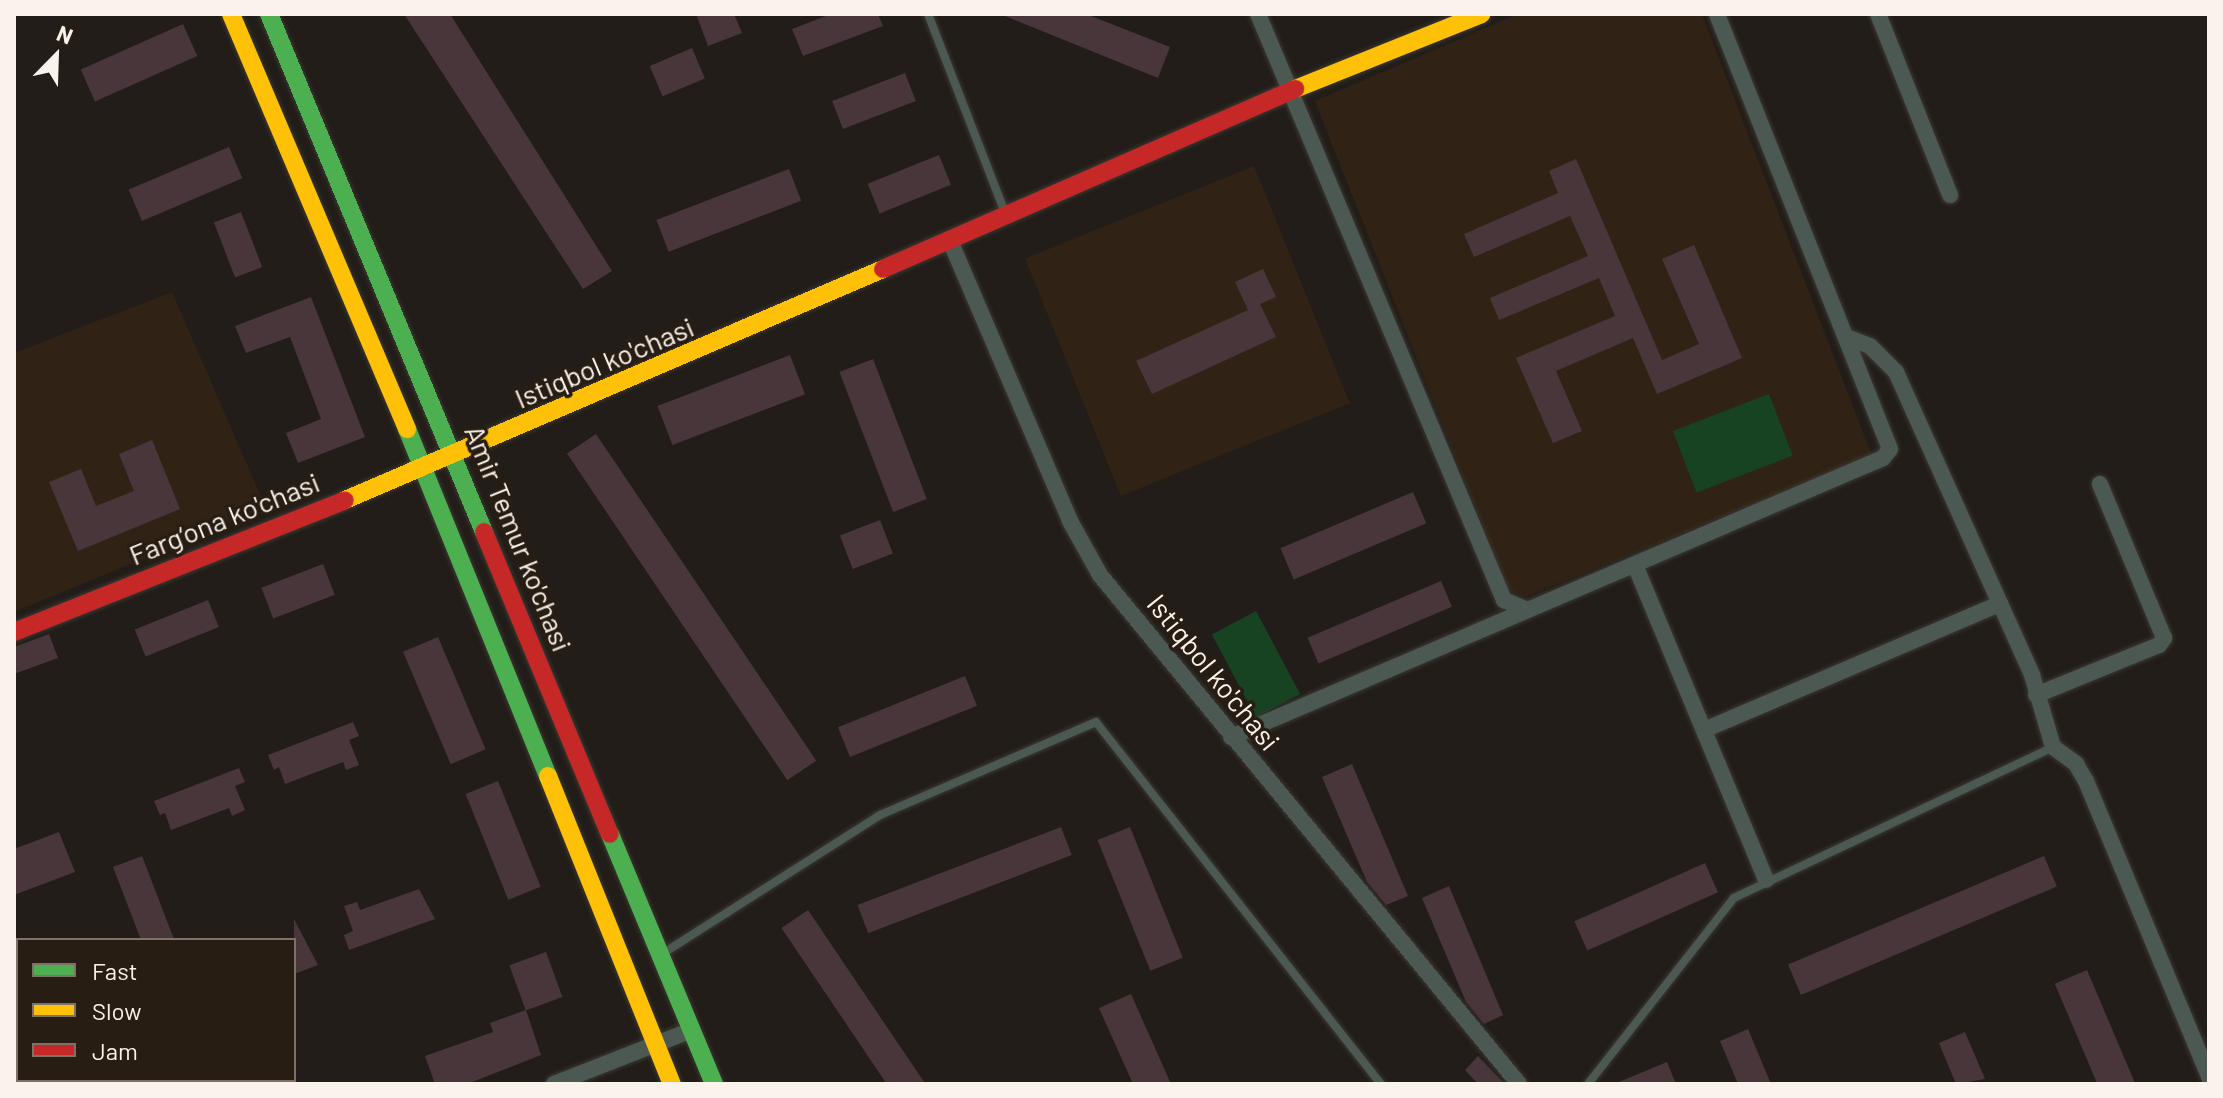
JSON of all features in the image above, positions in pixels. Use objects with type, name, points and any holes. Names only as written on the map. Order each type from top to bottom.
[{"type":"main road","points":[[231,14],[424,469],[672,1084]]},
{"type":"main road","name":"Amir Temur ko'chasi","points":[[269,14],[714,1084]]},
{"type":"main road","name":"Istiqbol ko'chasi","points":[[455,456],[951,243],[1291,91],[1482,14]]},
{"type":"main road","name":"Farg‘ona ko'chasi","points":[[14,632],[455,456]]},
{"type":"street","points":[[1258,14],[1504,600],[1523,608]]},
{"type":"street","points":[[1231,737],[1523,608],[1635,565],[1883,458],[1890,449],[1888,435],[1717,14]]},
{"type":"street","points":[[1878,14],[1950,195]]},
{"type":"street","name":"Istiqbol ko'chasi","points":[[951,243],[1070,521],[1100,575],[1519,1084]]},
{"type":"street","points":[[1849,338],[1870,346],[1896,372],[2000,604],[2053,747],[2076,764],[2086,781],[2209,1077]]},
{"type":"street","points":[[2036,695],[2159,645],[2164,638],[2100,484]]},
{"type":"street","points":[[1635,565],[1766,880]]},
{"type":"street","points":[[1704,730],[2000,604]]},
{"type":"street","points":[[554,1084],[692,1030]]},
{"type":"lane","points":[[928,14],[1007,218]]},
{"type":"lane","points":[[661,955],[880,815],[1096,722],[1381,1084]]},
{"type":"lane","points":[[1588,1084],[1734,898],[1766,880],[2053,747]]},
{"type":"shaded area","points":[[1518,14],[1702,14],[1872,456],[1525,597],[1508,590],[1315,101]]},
{"type":"shaded area","points":[[1254,166],[1350,403],[1121,496],[1025,259]]},
{"type":"shaded area","points":[[172,292],[266,508],[14,612],[14,353]]},
{"type":"green space","points":[[1769,394],[1793,456],[1696,493],[1673,431]]},
{"type":"green space","points":[[1256,611],[1300,694],[1256,717],[1212,634]]},
{"type":"building","points":[[404,14],[450,14],[612,271],[583,289]]},
{"type":"building","points":[[696,14],[734,14],[742,33],[708,46]]},
{"type":"building","points":[[831,14],[878,14],[883,26],[803,56],[792,29]]},
{"type":"building","points":[[1000,14],[1086,14],[1170,47],[1158,78]]},
{"type":"building","points":[[183,24],[197,56],[95,102],[81,70]]},
{"type":"building","points":[[692,48],[705,78],[663,96],[650,66]]},
{"type":"building","points":[[905,73],[916,101],[843,129],[832,101]]},
{"type":"building","points":[[229,147],[242,178],[142,221],[129,190]]},
{"type":"building","points":[[939,155],[951,185],[880,214],[868,184]]},
{"type":"building","points":[[1576,159],[1662,360],[1699,344],[1662,259],[1694,245],[1742,358],[1657,394],[1633,338],[1556,371],[1582,431],[1553,443],[1516,358],[1615,316],[1599,278],[1499,320],[1490,298],[1588,256],[1570,216],[1474,257],[1464,234],[1558,193],[1549,171]]},
{"type":"building","points":[[789,169],[801,201],[669,252],[656,220]]},
{"type":"building","points":[[241,212],[262,267],[235,277],[214,222]]},
{"type":"building","points":[[1263,269],[1276,297],[1260,304],[1276,337],[1152,394],[1136,361],[1248,310],[1235,282]]},
{"type":"building","points":[[311,297],[365,437],[298,463],[286,433],[321,419],[290,337],[246,353],[235,326]]},
{"type":"building","points":[[790,355],[805,394],[672,445],[657,406]]},
{"type":"building","points":[[873,359],[927,499],[893,512],[839,372]]},
{"type":"building","points":[[596,434],[816,761],[787,780],[567,454]]},
{"type":"building","points":[[152,440],[180,509],[78,551],[49,482],[81,469],[96,506],[134,491],[119,454]]},
{"type":"building","points":[[1413,492],[1426,523],[1294,580],[1280,548]]},
{"type":"building","points":[[880,520],[893,554],[853,569],[840,535]]},
{"type":"building","points":[[323,564],[335,595],[273,618],[261,588]]},
{"type":"building","points":[[1441,581],[1452,607],[1318,663],[1308,638]]},
{"type":"building","points":[[208,600],[219,627],[146,656],[135,630]]},
{"type":"building","points":[[49,634],[58,658],[14,674],[14,647]]},
{"type":"building","points":[[438,637],[486,749],[451,764],[403,652]]},
{"type":"building","points":[[965,676],[977,706],[850,757],[838,727]]},
{"type":"building","points":[[353,722],[359,736],[349,740],[359,765],[346,770],[343,762],[285,784],[279,767],[274,770],[268,755]]},
{"type":"building","points":[[1352,764],[1408,896],[1386,905],[1367,882],[1322,777]]},
{"type":"building","points":[[239,768],[245,782],[235,786],[245,810],[232,816],[229,808],[171,830],[165,813],[160,815],[154,801]]},
{"type":"building","points":[[498,781],[541,887],[508,900],[466,794]]},
{"type":"building","points":[[1061,827],[1072,855],[868,933],[857,905]]},
{"type":"building","points":[[1130,827],[1183,958],[1150,971],[1098,840]]},
{"type":"building","points":[[59,832],[75,872],[14,895],[14,849]]},
{"type":"building","points":[[142,856],[173,938],[140,938],[113,867]]},
{"type":"building","points":[[2044,856],[2057,886],[1801,995],[1788,965]]},
{"type":"building","points":[[1705,863],[1718,892],[1587,950],[1574,921]]},
{"type":"building","points":[[1449,886],[1503,1015],[1484,1024],[1466,1002],[1422,898]]},
{"type":"building","points":[[419,889],[435,919],[349,950],[344,935],[353,931],[344,906],[357,902],[360,910]]},
{"type":"building","points":[[808,910],[925,1084],[887,1084],[781,928]]},
{"type":"building","points":[[294,919],[318,965],[296,973]]},
{"type":"building","points":[[546,952],[562,997],[526,1010],[509,965]]},
{"type":"building","points":[[2087,970],[2135,1084],[2097,1084],[2055,984]]},
{"type":"building","points":[[1131,994],[1171,1084],[1133,1084],[1099,1008]]},
{"type":"building","points":[[526,1010],[541,1055],[467,1084],[435,1084],[425,1056],[493,1032],[490,1023]]},
{"type":"building","points":[[1748,1029],[1771,1084],[1738,1084],[1720,1041]]},
{"type":"building","points":[[1965,1032],[1985,1079],[1956,1084],[1939,1043]]},
{"type":"building","points":[[1478,1056],[1505,1084],[1478,1084],[1465,1070]]},
{"type":"building","points":[[1667,1062],[1676,1084],[1614,1084]]},
{"type":"traffic: fast","points":[[269,14],[484,532]]},
{"type":"traffic: fast","points":[[407,429],[548,776]]},
{"type":"traffic: fast","points":[[610,834],[714,1084]]},
{"type":"traffic: slow","points":[[231,14],[407,429]]},
{"type":"traffic: slow","points":[[1295,89],[1482,14]]},
{"type":"traffic: slow","points":[[345,500],[883,269]]},
{"type":"traffic: slow","points":[[548,776],[672,1084]]},
{"type":"traffic: jam","points":[[883,269],[1295,89]]},
{"type":"traffic: jam","points":[[14,632],[345,500]]},
{"type":"traffic: jam","points":[[484,532],[610,834]]}]
